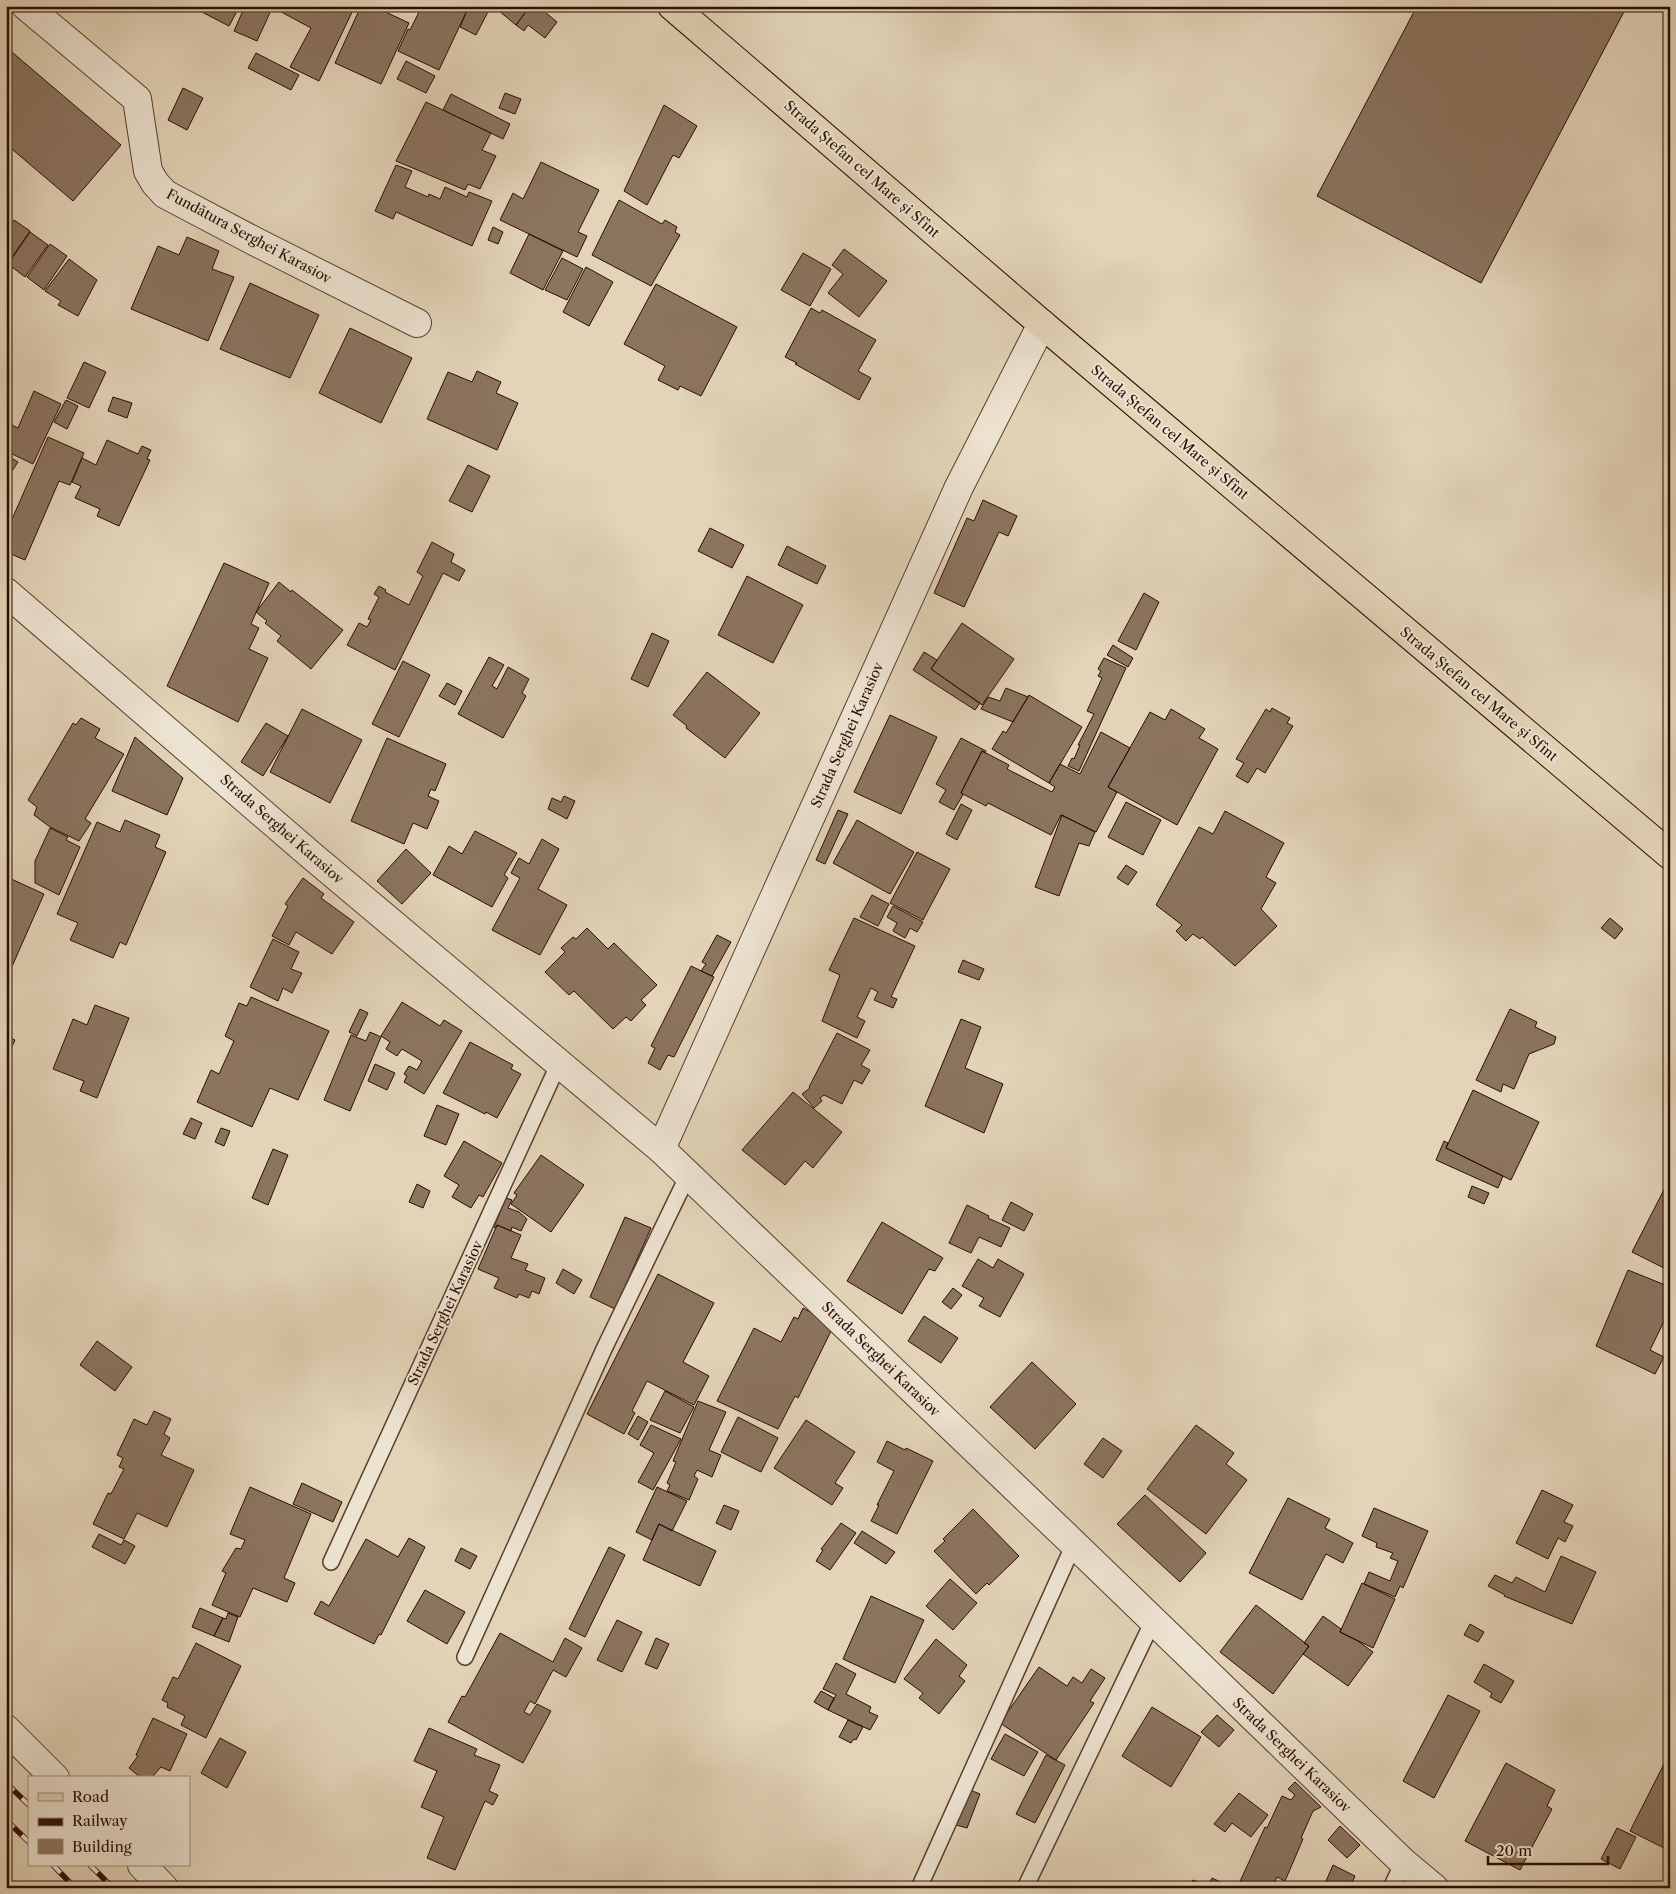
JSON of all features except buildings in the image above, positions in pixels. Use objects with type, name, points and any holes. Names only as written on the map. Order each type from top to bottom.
[{"type":"main road","name":"Strada Ștefan cel Mare și Sfînt","points":[[672,6],[1042,324],[1670,855]]},
{"type":"street","name":"Fundătura Serghei Karasiov","points":[[26,6],[137,99],[148,171],[154,183],[166,194],[256,242],[417,323]]},
{"type":"street","name":"Strada Serghei Karasiov","points":[[661,1149],[959,487],[1042,324]]},
{"type":"street","name":"Strada Serghei Karasiov","points":[[6,592],[312,856],[661,1149],[1403,1862],[1434,1888]]},
{"type":"street","points":[[6,1729],[53,1776]]},
{"type":"street","points":[[143,1866],[164,1888]]},
{"type":"lane","name":"Strada Serghei Karasiov","points":[[330,1562],[559,1063]]},
{"type":"lane","points":[[465,1657],[604,1349],[688,1175]]},
{"type":"lane","points":[[919,1888],[1074,1544]]},
{"type":"lane","points":[[1024,1888],[1153,1621]]},
{"type":"lane","points":[[1391,1888],[1403,1862]]},
{"type":"railway","points":[[6,1783],[28,1804]]},
{"type":"railway","points":[[6,1820],[28,1841]]},
{"type":"railway","points":[[54,1866],[75,1888]]},
{"type":"railway","points":[[91,1866],[113,1888]]}]
